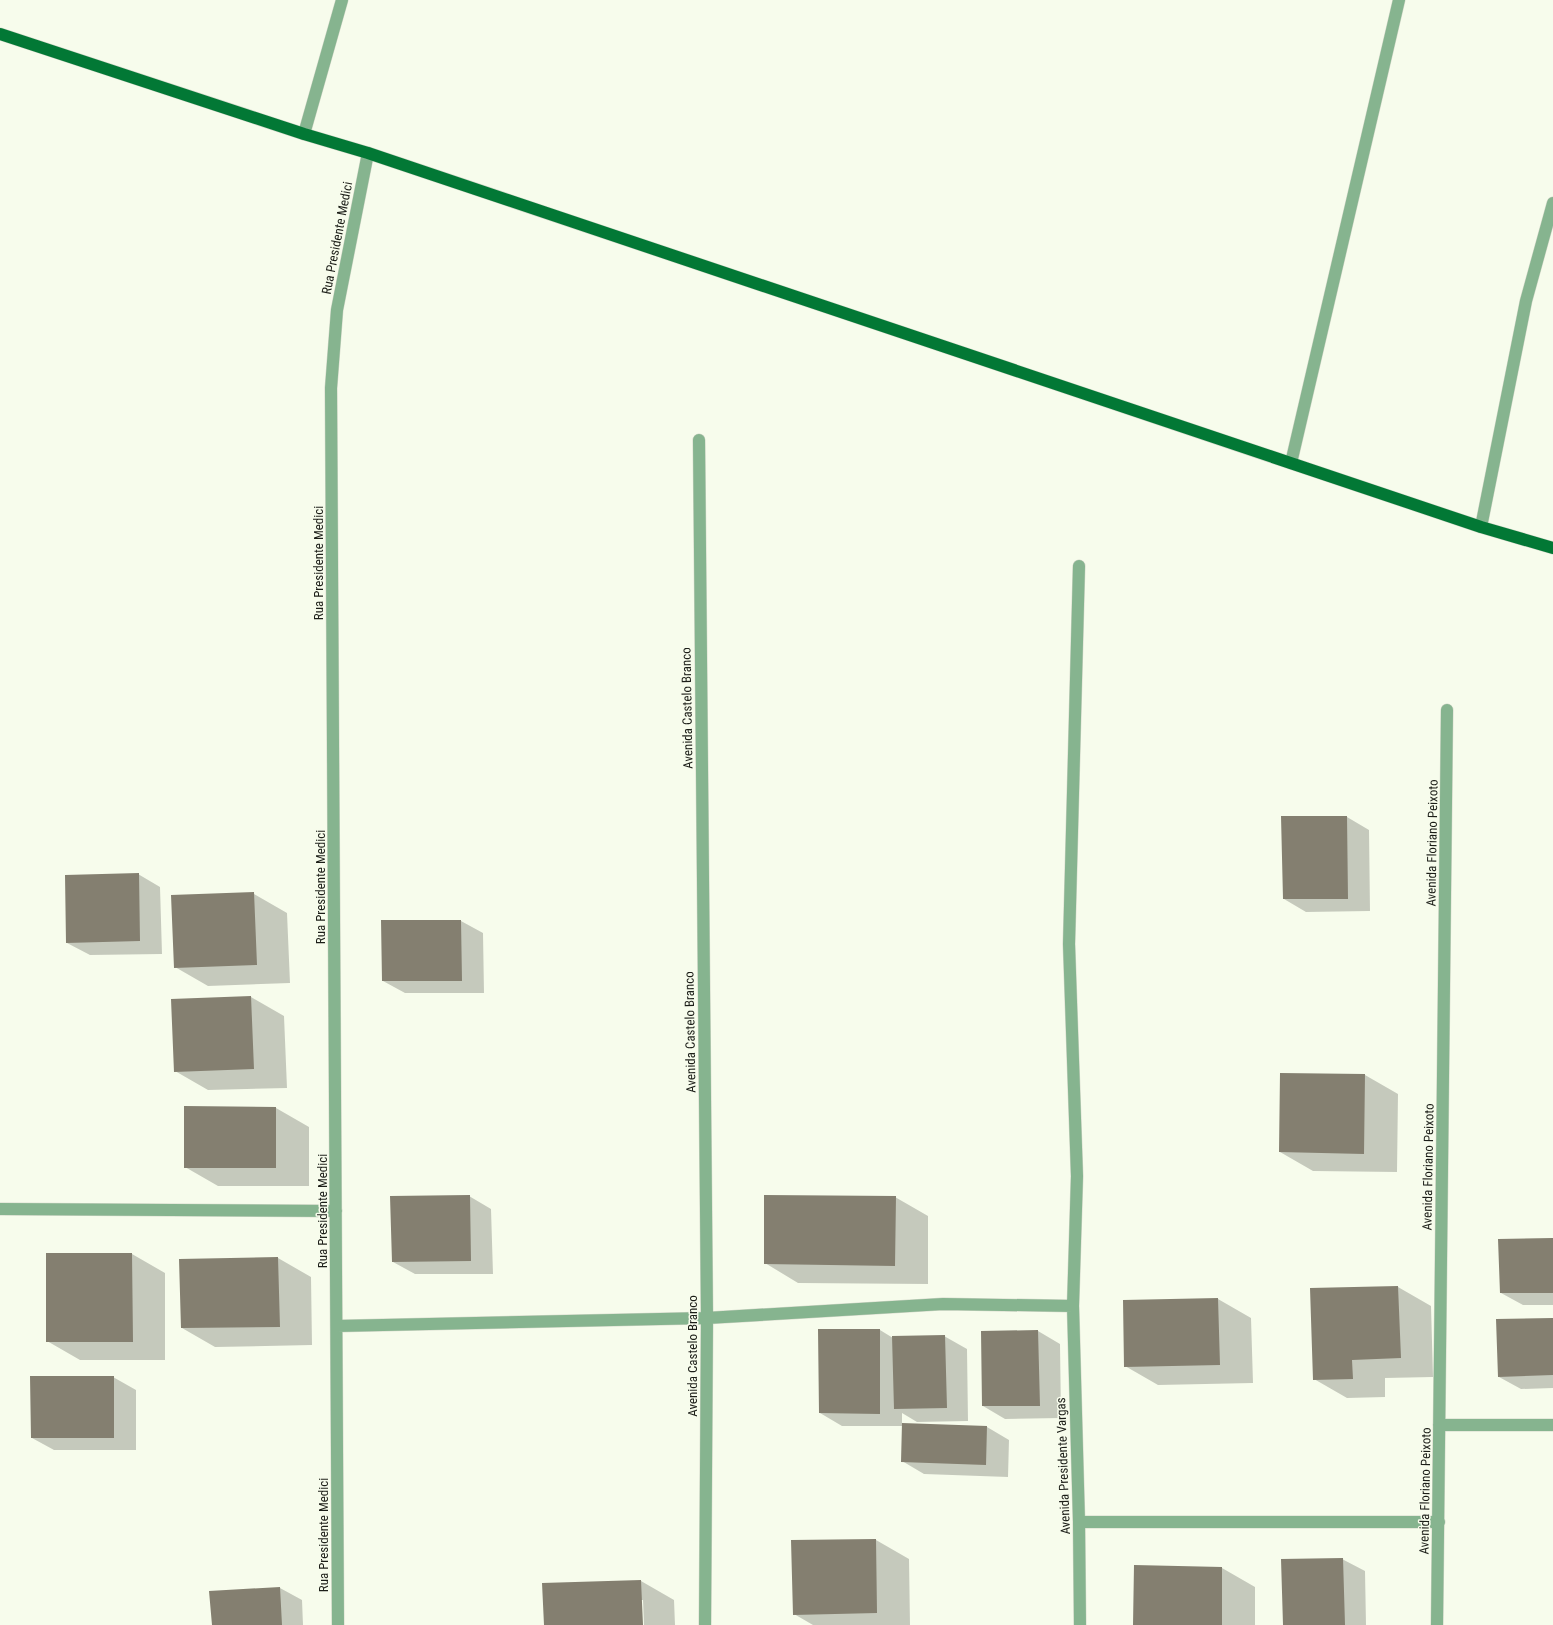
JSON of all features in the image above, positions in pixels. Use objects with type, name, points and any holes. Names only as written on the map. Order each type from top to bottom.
[{"type":"main road","points":[[0,34],[304,134],[368,153],[1481,527],[1553,548]]},
{"type":"street","points":[[304,134],[342,0]]},
{"type":"street","points":[[1291,463],[1399,0]]},
{"type":"street","name":"Rua Presidente Medici","points":[[338,1625],[331,388],[337,310],[368,153]]},
{"type":"street","points":[[1481,527],[1526,301],[1553,203]]},
{"type":"street","name":"Avenida Castelo Branco","points":[[699,440],[707,1318],[705,1625]]},
{"type":"street","name":"Avenida Presidente Vargas","points":[[1079,566],[1069,944],[1077,1176],[1073,1306],[1079,1522],[1080,1625]]},
{"type":"street","name":"Avenida Floriano Peixoto","points":[[1437,1625],[1447,710]]},
{"type":"street","points":[[0,1209],[336,1211]]},
{"type":"street","points":[[337,1326],[707,1318],[943,1304],[1073,1306]]},
{"type":"street","points":[[1439,1425],[1553,1425]]},
{"type":"street","points":[[1079,1522],[1439,1522]]},
{"type":"building","points":[[1281,816],[1347,816],[1348,899],[1283,899]]},
{"type":"building","points":[[139,873],[140,941],[66,943],[65,875]]},
{"type":"building","points":[[254,892],[257,965],[174,968],[171,895]]},
{"type":"building","points":[[381,920],[461,920],[462,981],[382,981]]},
{"type":"building","points":[[251,996],[254,1069],[174,1072],[171,999]]},
{"type":"building","points":[[1280,1073],[1365,1074],[1364,1154],[1279,1152]]},
{"type":"building","points":[[184,1106],[276,1107],[276,1168],[184,1168]]},
{"type":"building","points":[[470,1195],[471,1261],[392,1262],[390,1196]]},
{"type":"building","points":[[764,1195],[896,1196],[895,1266],[764,1264]]},
{"type":"building","points":[[1553,1238],[1553,1293],[1500,1293],[1498,1239]]},
{"type":"building","points":[[46,1253],[132,1253],[133,1342],[46,1342]]},
{"type":"building","points":[[278,1257],[280,1327],[181,1328],[179,1259]]},
{"type":"building","points":[[1398,1286],[1401,1358],[1352,1360],[1353,1379],[1313,1380],[1310,1288]]},
{"type":"building","points":[[1218,1298],[1220,1365],[1124,1367],[1123,1300]]},
{"type":"building","points":[[1553,1318],[1553,1375],[1498,1377],[1496,1319]]},
{"type":"building","points":[[818,1329],[880,1329],[880,1414],[819,1413]]},
{"type":"building","points":[[1038,1330],[1040,1406],[982,1406],[981,1331]]},
{"type":"building","points":[[945,1335],[947,1408],[894,1409],[892,1336]]},
{"type":"building","points":[[30,1376],[114,1376],[114,1438],[31,1438]]},
{"type":"building","points":[[902,1423],[987,1426],[986,1465],[901,1462]]},
{"type":"building","points":[[876,1539],[877,1613],[793,1615],[791,1540]]},
{"type":"building","points":[[1343,1558],[1345,1625],[1283,1625],[1281,1559]]},
{"type":"building","points":[[1134,1565],[1222,1567],[1222,1625],[1133,1625]]},
{"type":"building","points":[[641,1580],[643,1625],[544,1625],[542,1583]]},
{"type":"building","points":[[280,1587],[282,1625],[212,1625],[209,1591]]}]
